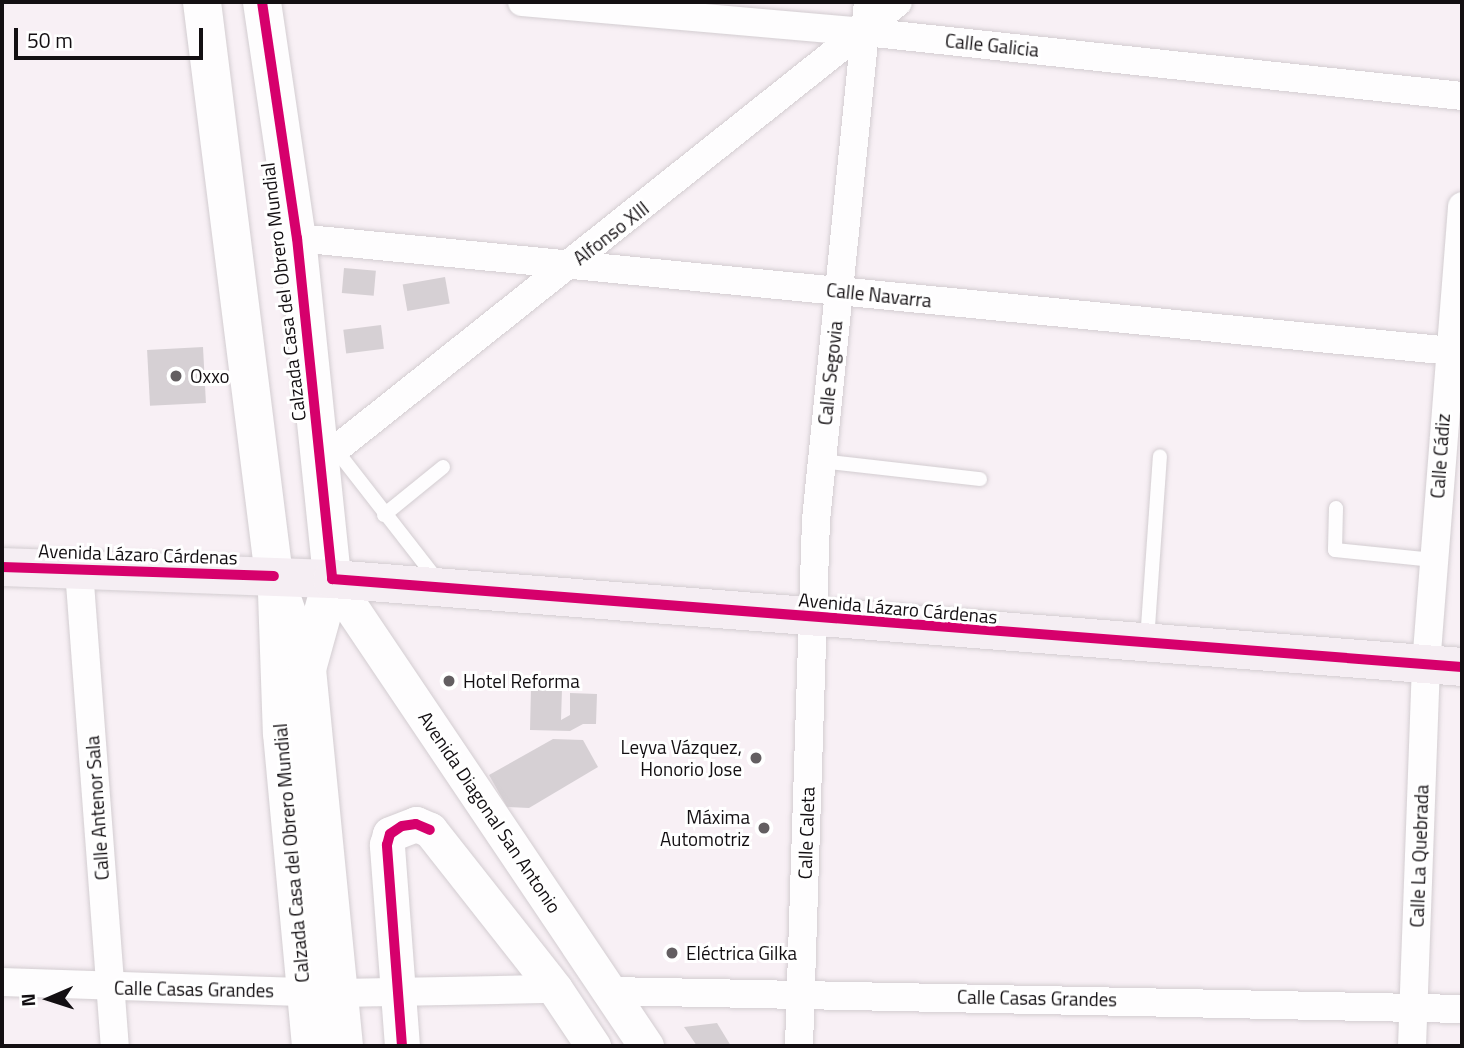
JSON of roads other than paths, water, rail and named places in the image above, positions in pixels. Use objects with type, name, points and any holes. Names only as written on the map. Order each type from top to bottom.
[{"type":"main road","name":"Calzada Casa del Obrero Mundial","points":[[202,2],[274,576],[307,669],[321,992],[344,1046]]},
{"type":"main road","name":"Calzada Casa del Obrero Mundial","points":[[262,2],[328,456],[332,579],[307,669]]},
{"type":"main road","name":"Avenida Lázaro Cárdenas","points":[[2,567],[332,579],[1146,646],[1444,666]]},
{"type":"street","name":"Calle Galicia","points":[[522,2],[865,32],[1462,96]]},
{"type":"street","name":"Calle Segovia","points":[[814,619],[821,461],[869,2]]},
{"type":"street","name":"Alfonso XIII","points":[[328,456],[865,32],[898,2]]},
{"type":"street","name":"Calle Cádiz","points":[[1444,666],[1433,561],[1455,351],[1462,206]]},
{"type":"street","name":"Calle Navarra","points":[[296,237],[1455,351]]},
{"type":"street","name":"Calle Antenor Sala","points":[[79,570],[115,1046]]},
{"type":"street","name":"Calzada Casa del Obrero Mundial","points":[[274,576],[280,733],[321,992],[309,1046]]},
{"type":"street","name":"Avenida Diagonal San Antonio","points":[[332,579],[646,1046]]},
{"type":"street","name":"Calle Caleta","points":[[799,1046],[814,619]]},
{"type":"street","name":"Calle La Quebrada","points":[[1412,1046],[1413,1008],[1444,666]]},
{"type":"street","points":[[402,1046],[387,845],[390,834],[402,825],[416,824],[430,830],[555,989],[593,1046]]},
{"type":"street","name":"Calle Casas Grandes","points":[[2,982],[111,988],[321,992],[555,989]]},
{"type":"street","name":"Calle Casas Grandes","points":[[611,991],[801,992],[1462,1009]]},
{"type":"lane","points":[[328,456],[384,514],[444,588]]},
{"type":"lane","points":[[1146,646],[1160,456]]},
{"type":"lane","points":[[821,461],[980,478]]},
{"type":"lane","points":[[384,514],[443,467]]},
{"type":"lane","points":[[1336,508],[1335,550],[1433,561]]},
{"type":"place","name":"Oxxo","points":[[176,376]]},
{"type":"place","name":"Hotel Reforma","points":[[449,681]]},
{"type":"place","name":"Leyva Vázquez, Honorio Jose","points":[[756,758]]},
{"type":"place","name":"Máxima Automotriz","points":[[764,828]]},
{"type":"place","name":"Eléctrica Gilka","points":[[672,953]]}]
